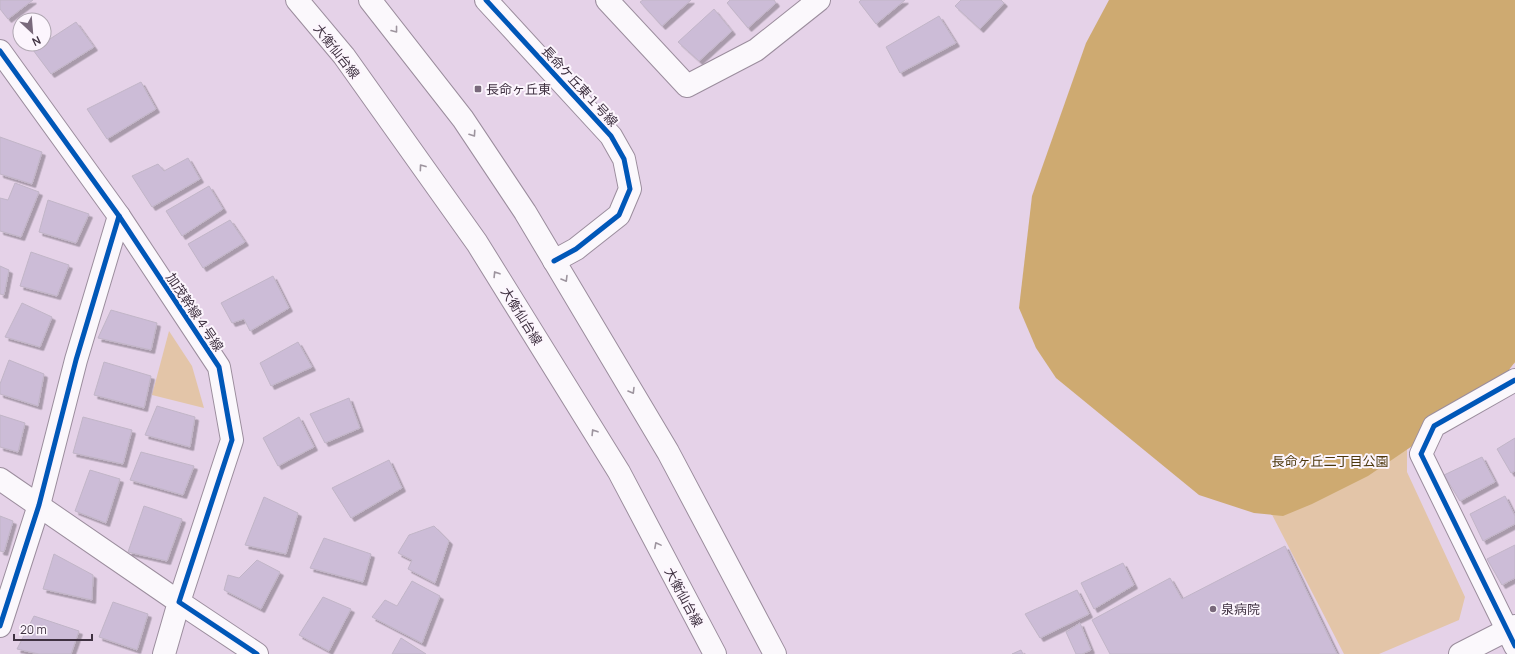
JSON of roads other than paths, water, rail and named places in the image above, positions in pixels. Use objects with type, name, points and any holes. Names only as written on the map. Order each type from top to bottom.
[{"type":"street","name":"大衡仙台線","points":[[297,0],[344,56],[477,243],[619,472],[715,654]]},
{"type":"street","points":[[370,0],[463,119],[525,212],[668,452],[775,654]]},
{"type":"street","name":"長命ケ丘東１号線","points":[[486,0],[611,136],[624,159],[630,189],[619,214],[576,249],[554,261]]},
{"type":"street","points":[[606,0],[687,86],[756,50],[819,0]]},
{"type":"street","name":"加茂幹線４号線","points":[[1,56],[119,216],[219,367],[232,440],[179,602],[164,654]]},
{"type":"street","points":[[0,626],[39,505],[76,360],[119,216]]},
{"type":"street","points":[[1460,654],[1512,634],[1421,454],[1434,426],[1515,380]]},
{"type":"street","points":[[0,479],[257,654]]},
{"type":"place","name":"長命ヶ丘東","points":[[478,89]]},
{"type":"place","name":"泉病院","points":[[1213,609]]},
{"type":"park label","name":"長命ヶ丘二丁目公園","points":[[1330,461]]}]
